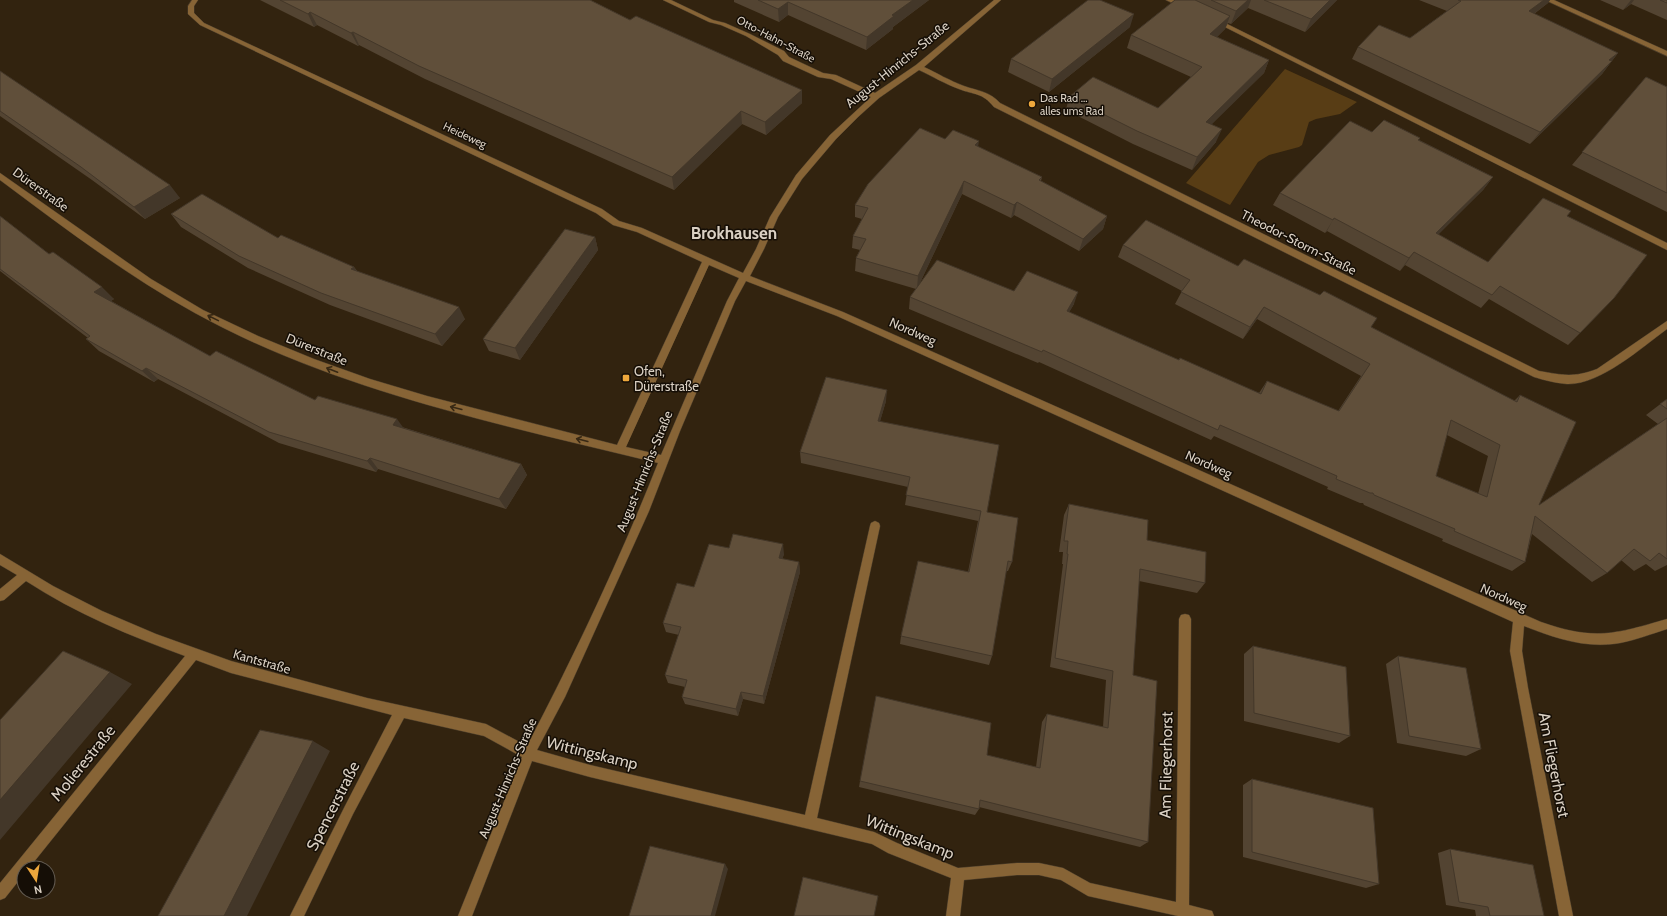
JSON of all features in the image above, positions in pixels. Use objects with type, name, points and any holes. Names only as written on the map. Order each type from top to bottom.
[{"type":"street","name":"Heideweg","points":[[195,0],[192,6],[191,14],[202,24],[599,211],[607,218],[626,227],[639,229],[745,277]]},
{"type":"street","name":"August-Hinrichs-Straße","points":[[465,916],[529,754],[561,693],[644,511],[663,460],[731,301],[745,277],[774,218],[799,178],[833,137],[876,96],[919,67],[998,0]]},
{"type":"street","points":[[1170,0],[1195,11]]},
{"type":"street","points":[[1548,0],[1667,54]]},
{"type":"street","name":"Otto-Hahn-Straße","points":[[669,1],[711,21],[723,24],[748,35],[781,53],[786,59],[876,96]]},
{"type":"street","points":[[1207,16],[1667,247]]},
{"type":"street","name":"Theodor-Storm-Straße","points":[[919,67],[962,88],[974,90],[991,98],[997,105],[1537,374],[1567,380],[1586,378],[1600,372],[1667,324]]},
{"type":"street","name":"Dürerstraße","points":[[0,176],[156,287],[200,312],[241,332],[335,371],[383,387],[663,460]]},
{"type":"street","points":[[620,450],[707,261]]},
{"type":"street","name":"Nordweg","points":[[745,277],[847,317],[1519,619],[1566,636],[1598,640],[1626,636],[1667,624]]},
{"type":"street","points":[[810,822],[875,526]]},
{"type":"street","name":"Kantstraße","points":[[0,559],[49,590],[98,615],[194,654],[275,680],[486,730],[529,754]]},
{"type":"street","points":[[0,596],[25,575]]},
{"type":"street","name":"Am Fliegerhorst","points":[[1184,911],[1182,871],[1185,619]]},
{"type":"street","name":"Am Fliegerhorst","points":[[1519,619],[1516,651],[1566,916]]},
{"type":"street","name":"Molierestraße","points":[[0,893],[194,654]]},
{"type":"street","name":"Spencerstraße","points":[[297,916],[349,810],[401,711]]},
{"type":"street","name":"Wittingskamp","points":[[529,754],[590,771],[874,838],[893,848],[958,874],[1017,869],[1040,869],[1062,874],[1088,889],[1207,916]]},
{"type":"street","points":[[953,916],[958,874]]},
{"type":"shaded area","points":[[1285,69],[1357,102],[1340,114],[1309,122],[1302,145],[1299,147],[1269,155],[1258,162],[1230,205],[1186,183]]},
{"type":"building","points":[[280,0],[590,0],[630,20],[636,16],[802,90],[765,122],[741,111],[672,177],[419,66],[353,32],[351,33],[310,12],[308,14]]},
{"type":"building","points":[[758,0],[913,0],[892,15],[894,16],[867,37],[788,2],[778,9]]},
{"type":"building","points":[[1088,0],[1100,0],[1134,14],[1052,79],[1011,59]]},
{"type":"building","points":[[1175,0],[1195,0],[1230,16],[1210,34],[1269,60],[1206,122],[1222,129],[1197,157],[1137,131],[1069,97],[1093,77],[1158,108],[1202,67],[1131,35]]},
{"type":"building","points":[[1211,0],[1248,0],[1236,11]]},
{"type":"building","points":[[1264,0],[1330,0],[1311,19]]},
{"type":"building","points":[[1458,0],[1544,0],[1529,11],[1618,53],[1609,60],[1612,61],[1540,132],[1358,47],[1379,25],[1410,38],[1461,1]]},
{"type":"building","points":[[1660,0],[1667,0],[1667,3]]},
{"type":"building","points":[[0,71],[170,185],[134,207],[81,167],[0,111]]},
{"type":"building","points":[[1646,77],[1667,87],[1667,193],[1582,152]]},
{"type":"building","points":[[1384,120],[1420,138],[1418,140],[1493,177],[1436,233],[1488,262],[1543,198],[1571,211],[1567,216],[1647,255],[1614,298],[1580,333],[1500,286],[1492,295],[1414,252],[1409,258],[1334,218],[1333,220],[1280,193],[1350,121],[1372,132]]},
{"type":"building","points":[[920,128],[945,139],[953,130],[979,141],[975,145],[1042,177],[1039,180],[1107,216],[1083,239],[1017,202],[1014,205],[964,181],[918,276],[856,258],[866,239],[853,236],[868,208],[855,205],[868,184]]},
{"type":"building","points":[[202,194],[278,238],[281,235],[354,267],[351,269],[459,307],[435,334],[321,293],[239,256],[171,214]]},
{"type":"building","points":[[0,216],[49,254],[53,252],[102,287],[94,292],[210,356],[216,351],[315,400],[318,396],[397,419],[393,425],[521,464],[499,499],[370,458],[367,461],[269,432],[146,368],[142,371],[86,339],[90,336],[0,269]]},
{"type":"building","points":[[1146,220],[1238,266],[1244,259],[1320,295],[1324,291],[1377,318],[1371,327],[1517,402],[1520,395],[1576,422],[1539,505],[1667,418],[1667,559],[1659,553],[1650,561],[1634,549],[1607,573],[1535,516],[1525,562],[1454,531],[1455,529],[1374,495],[1373,493],[1336,479],[1337,476],[1220,425],[1218,430],[1043,350],[1042,352],[910,297],[937,260],[1014,291],[1027,271],[1078,292],[1067,311],[1179,360],[1180,358],[1261,394],[1267,381],[1339,411],[1370,364],[1264,307],[1250,327],[1181,292],[1190,280],[1123,245]],"holes":[[[1451,420],[1500,445],[1487,497],[1436,476]]]},
{"type":"building","points":[[565,229],[595,237],[515,348],[483,339]]},
{"type":"building","points":[[826,377],[887,390],[878,421],[999,445],[987,512],[1018,518],[1012,562],[1008,561],[992,656],[901,636],[918,561],[969,572],[981,511],[906,495],[910,477],[800,452]]},
{"type":"building","points":[[1667,399],[1667,409],[1660,404]]},
{"type":"building","points":[[1069,504],[1148,520],[1147,540],[1206,552],[1205,583],[1140,569],[1133,675],[1157,681],[1148,842],[980,800],[979,809],[860,781],[876,696],[991,723],[987,755],[1040,768],[1047,714],[1108,728],[1113,671],[1055,658],[1068,554],[1068,541],[1064,541]]},
{"type":"building","points":[[733,534],[783,544],[779,558],[799,562],[763,696],[741,692],[736,709],[682,697],[687,680],[665,675],[681,627],[663,623],[677,583],[694,587],[709,544],[729,548]]},
{"type":"building","points":[[1253,646],[1346,667],[1350,736],[1254,713]]},
{"type":"building","points":[[63,651],[110,672],[0,800],[0,720]]},
{"type":"building","points":[[1398,656],[1466,668],[1481,749],[1409,736]]},
{"type":"building","points":[[260,730],[313,741],[224,916],[158,916]]},
{"type":"building","points":[[1252,779],[1373,808],[1379,884],[1252,852]]},
{"type":"building","points":[[650,846],[725,864],[711,916],[629,916]]},
{"type":"building","points":[[1450,849],[1533,865],[1544,916],[1490,916],[1488,907],[1459,902]]},
{"type":"building","points":[[803,877],[878,896],[874,916],[794,916]]},
{"type":"place","name":"Das Rad ... alles ums Rad","points":[[1032,104]]},
{"type":"place","name":"Ofen, Dürerstraße","points":[[626,378]]},
{"type":"district","name":"Brokhausen","points":[[734,233]]}]
